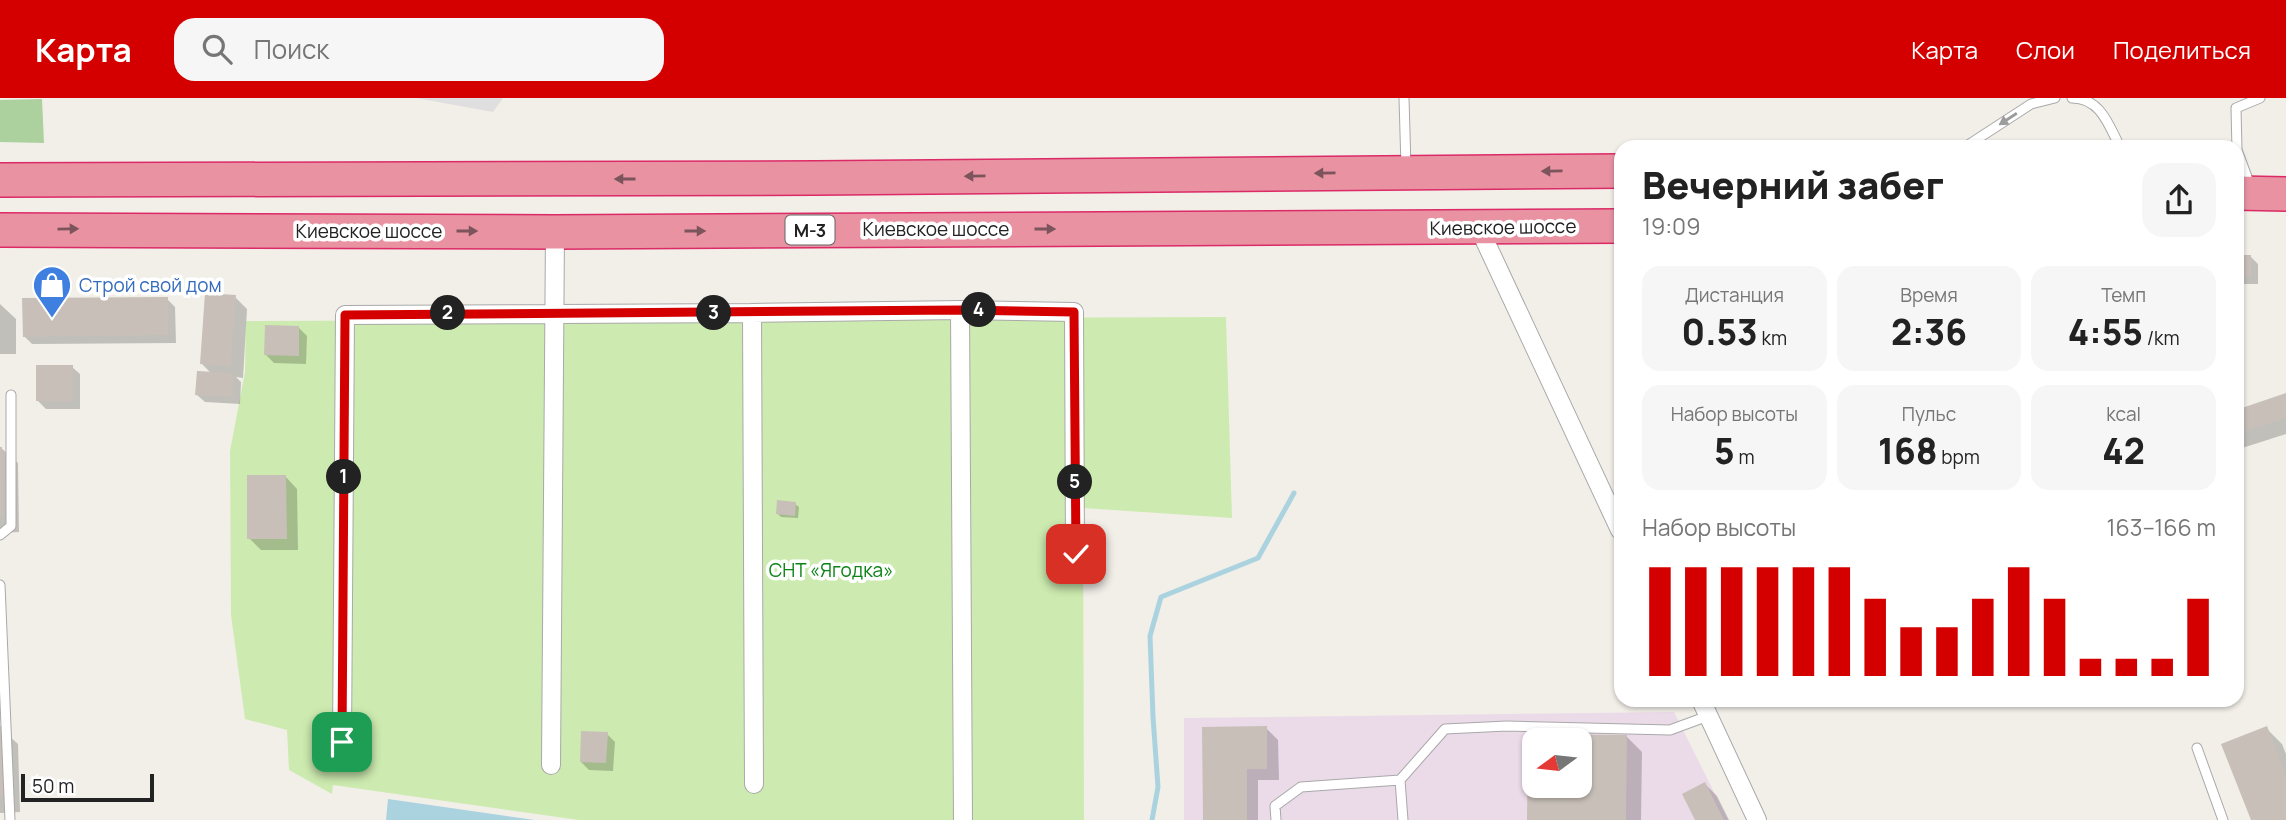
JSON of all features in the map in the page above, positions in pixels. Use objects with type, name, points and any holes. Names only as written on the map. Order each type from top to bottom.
[{"type":"highway","points":[[0,180],[802,178],[1614,170]]},
{"type":"highway","points":[[2245,193],[2286,194]]},
{"type":"highway","name":"Киевское шоссе","points":[[0,230],[555,232],[1614,226]]},
{"type":"street","points":[[1479,228],[1614,517]]},
{"type":"street","points":[[551,765],[555,232]]},
{"type":"street","points":[[342,742],[345,315],[960,310],[1074,312],[1076,554]]},
{"type":"street","points":[[960,310],[963,820]]},
{"type":"street","points":[[752,313],[754,784]]},
{"type":"street","points":[[1704,708],[1757,820]]},
{"type":"lane","points":[[1404,98],[1406,172]]},
{"type":"lane","points":[[1976,140],[2031,104],[2055,98]]},
{"type":"lane","points":[[2072,98],[2094,104],[2106,118],[2117,140]]},
{"type":"lane","points":[[2237,140],[2236,103],[2260,98]]},
{"type":"lane","points":[[0,535],[11,526],[11,395]]},
{"type":"lane","points":[[0,585],[10,820]]},
{"type":"lane","points":[[1276,820],[1276,806],[1301,787],[1400,780],[1445,729],[1507,726],[1670,730],[1704,708]]},
{"type":"lane","points":[[2197,748],[2223,820]]},
{"type":"lane","points":[[1400,780],[1403,820]]},
{"type":"shaded area","points":[[416,98],[503,98],[493,112]]},
{"type":"shaded area","points":[[1674,712],[1728,820],[1184,820],[1184,718]]},
{"type":"green space","points":[[42,99],[44,143],[0,142],[0,100]]},
{"type":"green space","name":"СНТ «Ягодка»","points":[[1226,317],[1232,518],[1083,508],[1084,820],[579,820],[333,785],[332,794],[289,770],[287,730],[245,719],[231,615],[230,451],[245,372],[246,321]]},
{"type":"water","points":[[388,799],[535,820],[386,820]]},
{"type":"building","points":[[2244,255],[2251,255],[2251,277],[2244,277]]},
{"type":"building","points":[[205,293],[236,295],[231,366],[200,364]]},
{"type":"building","points":[[168,297],[168,335],[23,337],[22,298]]},
{"type":"building","points":[[265,325],[299,326],[299,356],[264,355]]},
{"type":"building","points":[[36,365],[73,365],[73,402],[36,401]]},
{"type":"building","points":[[197,371],[234,373],[233,397],[195,395]]},
{"type":"building","points":[[2286,393],[2286,418],[2244,431],[2244,407]]},
{"type":"building","points":[[2,447],[3,517],[0,517]]},
{"type":"building","points":[[247,475],[286,475],[287,539],[247,539]]},
{"type":"building","points":[[777,500],[796,502],[795,516],[776,514]]},
{"type":"building","points":[[0,726],[3,726],[5,797],[0,797]]},
{"type":"building","points":[[1267,726],[1267,769],[1247,769],[1247,820],[1203,820],[1202,727]]},
{"type":"building","points":[[2267,726],[2286,775],[2286,820],[2251,820],[2221,744]]},
{"type":"building","points":[[581,731],[608,732],[606,763],[580,762]]},
{"type":"building","points":[[1592,735],[1627,735],[1626,820],[1527,820],[1527,798],[1592,798]]},
{"type":"building","points":[[1705,782],[1724,820],[1695,820],[1682,794]]},
{"type":"waterway","points":[[1152,820],[1158,787],[1150,636],[1161,597],[1258,558],[1294,493]]},
{"type":"place","name":"Строй свой дом","points":[[52,319]]},
{"type":"route","points":[[342,742],[345,315],[960,310],[1074,312],[1076,554]]}]
